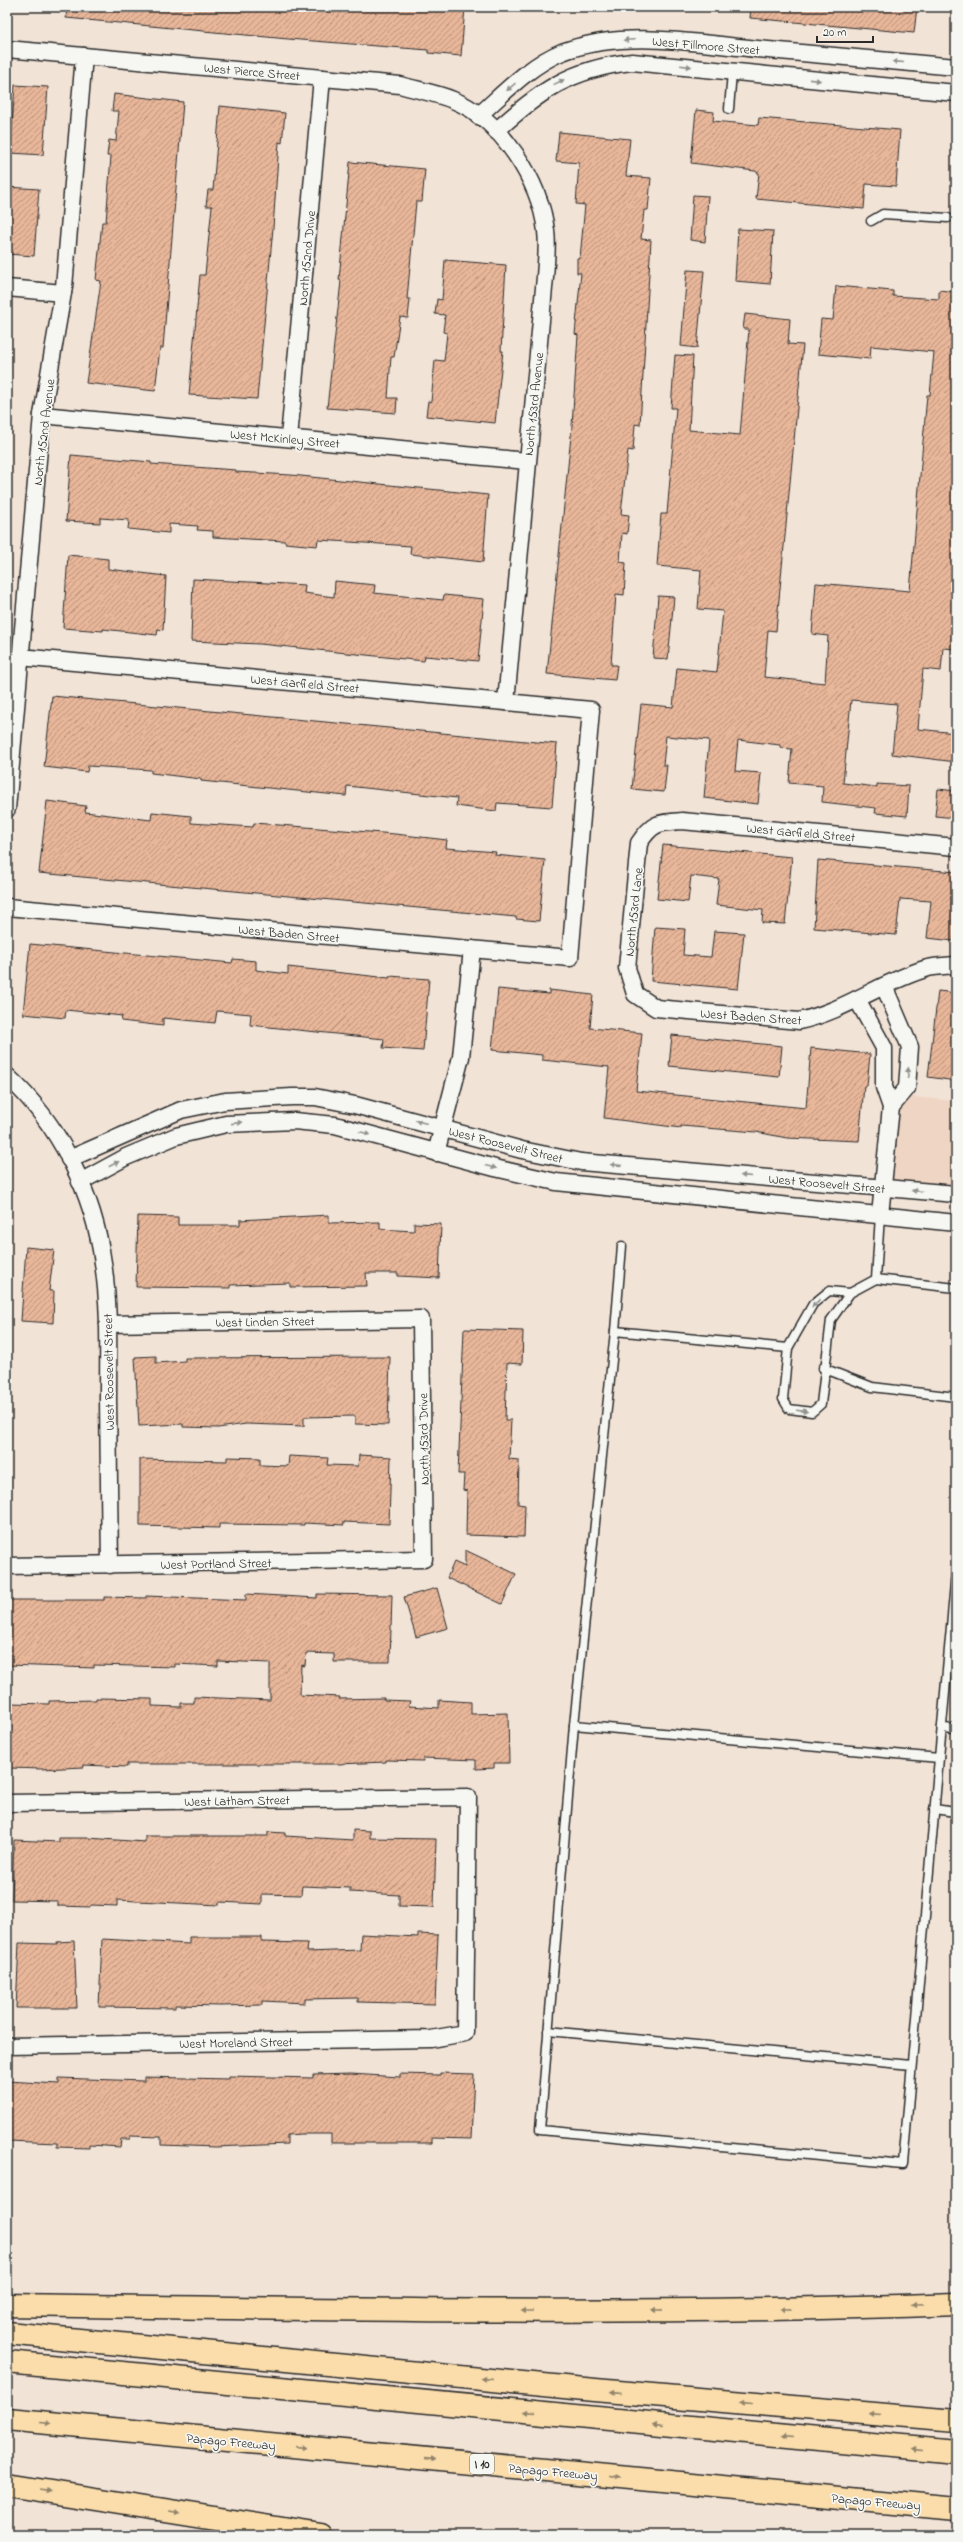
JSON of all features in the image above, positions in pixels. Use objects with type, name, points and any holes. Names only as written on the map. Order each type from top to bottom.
[{"type":"highway","points":[[7,2305],[470,2311],[839,2308],[956,2304]]},
{"type":"highway","points":[[7,2333],[595,2390],[956,2421]]},
{"type":"highway","points":[[7,2362],[956,2452]]},
{"type":"highway","name":"Papago Freeway","points":[[7,2420],[956,2509]]},
{"type":"highway","points":[[7,2485],[321,2535]]},
{"type":"street","name":"West Fillmore Street","points":[[487,124],[514,84],[543,62],[561,53],[587,44],[612,41],[664,41],[956,67]]},
{"type":"street","name":"West Pierce Street","points":[[7,49],[400,85],[453,100],[487,124]]},
{"type":"street","name":"North 152nd Avenue","points":[[7,809],[42,415],[63,293],[84,56]]},
{"type":"street","name":"West Fillmore Street","points":[[487,124],[548,87],[588,69],[610,64],[638,62],[956,94]]},
{"type":"street","name":"North 152nd Drive","points":[[289,438],[322,78]]},
{"type":"street","name":"North 153rd Avenue","points":[[487,124],[517,155],[536,190],[546,231],[545,277],[506,702]]},
{"type":"street","points":[[7,288],[63,293]]},
{"type":"street","name":"West McKinley Street","points":[[42,415],[527,461]]},
{"type":"street","name":"West Garfield Street","points":[[20,657],[590,710],[570,958]]},
{"type":"street","name":"West Garfield Street","points":[[648,830],[656,823],[682,821],[956,847]]},
{"type":"street","name":"North 153rd Lane","points":[[635,994],[627,968],[639,843],[648,830]]},
{"type":"street","name":"West Baden Street","points":[[7,907],[570,958]]},
{"type":"street","points":[[436,1153],[461,1057],[472,949]]},
{"type":"street","name":"West Baden Street","points":[[635,994],[656,1008],[800,1021],[819,1017],[884,986],[930,968],[956,965]]},
{"type":"street","points":[[884,986],[910,1047],[907,1088],[892,1107]]},
{"type":"street","points":[[857,999],[882,1044],[884,1087],[892,1107],[880,1215]]},
{"type":"street","points":[[882,1044],[906,1036]]},
{"type":"street","name":"West Roosevelt Street","points":[[7,1076],[48,1122],[69,1158],[80,1182],[96,1228],[103,1263],[108,1324],[110,1565]]},
{"type":"street","name":"West Roosevelt Street","points":[[69,1158],[181,1110],[225,1101],[271,1096],[315,1097],[334,1100],[522,1150],[581,1162],[956,1194]]},
{"type":"street","name":"West Roosevelt Street","points":[[80,1182],[147,1148],[176,1136],[226,1124],[294,1121],[335,1125],[531,1177],[575,1185],[956,1223]]},
{"type":"street","name":"West Linden Street","points":[[108,1324],[421,1319]]},
{"type":"street","name":"North 153rd Drive","points":[[421,1319],[424,1559]]},
{"type":"street","name":"West Portland Street","points":[[7,1566],[424,1559]]},
{"type":"street","name":"West Latham Street","points":[[7,1803],[468,1797],[465,2033]]},
{"type":"street","name":"West Moreland Street","points":[[7,2046],[431,2039],[465,2033]]},
{"type":"lane","points":[[729,109],[732,72]]},
{"type":"lane","points":[[870,221],[883,214],[948,218]]},
{"type":"lane","points":[[876,1279],[880,1215]]},
{"type":"lane","points":[[622,1246],[615,1331],[574,1725],[540,2130],[903,2164],[956,1572]]},
{"type":"lane","points":[[850,1293],[829,1291],[813,1304],[788,1348],[783,1398],[789,1409],[812,1412],[821,1404],[823,1368],[831,1320],[850,1293],[876,1279],[956,1288]]},
{"type":"lane","points":[[615,1331],[788,1348]]},
{"type":"lane","points":[[823,1368],[872,1387],[956,1397]]},
{"type":"lane","points":[[574,1725],[939,1758]]},
{"type":"lane","points":[[942,1728],[956,1729]]},
{"type":"lane","points":[[934,1809],[956,1812]]},
{"type":"lane","points":[[548,2031],[911,2066]]},
{"type":"shaded area","points":[[893,1095],[956,1101],[956,1185],[887,1180]]},
{"type":"building","points":[[67,7],[465,7],[461,56],[428,53],[428,50],[288,39],[66,18]]},
{"type":"building","points":[[751,7],[917,7],[914,33],[750,18]]},
{"type":"building","points":[[15,85],[48,87],[43,155],[10,153]]},
{"type":"building","points":[[114,94],[183,102],[163,348],[160,348],[155,391],[86,383],[101,281],[96,280],[102,222],[106,222],[111,156],[107,156],[109,140],[116,141],[119,111],[112,111]]},
{"type":"building","points":[[220,106],[285,113],[282,143],[279,142],[273,228],[257,399],[189,395],[200,275],[205,275],[212,206],[206,206],[208,190],[213,190]]},
{"type":"building","points":[[696,110],[714,112],[713,121],[758,125],[759,118],[900,130],[896,186],[866,184],[864,209],[756,199],[759,173],[755,171],[691,163]]},
{"type":"building","points":[[559,132],[630,139],[626,176],[651,178],[648,210],[644,210],[641,239],[651,240],[640,425],[635,424],[633,451],[628,450],[621,514],[629,515],[627,534],[622,533],[620,562],[626,563],[624,595],[616,594],[611,665],[617,665],[615,680],[547,674],[572,426],[578,335],[575,334],[581,273],[577,273],[577,258],[580,258],[585,205],[576,204],[579,163],[556,161]]},
{"type":"building","points":[[350,162],[425,169],[422,202],[416,202],[407,299],[410,299],[408,318],[400,317],[394,357],[391,357],[388,398],[397,398],[396,413],[327,408],[341,281],[339,280]]},
{"type":"building","points":[[7,187],[39,189],[34,256],[7,254]]},
{"type":"building","points":[[693,195],[708,196],[705,242],[690,240]]},
{"type":"building","points":[[738,229],[773,231],[770,284],[735,281]]},
{"type":"building","points":[[445,260],[506,265],[501,351],[503,351],[495,423],[426,416],[428,401],[431,402],[435,360],[444,361],[447,333],[443,332],[445,315],[435,314],[437,299],[442,300]]},
{"type":"building","points":[[687,270],[704,271],[697,348],[681,346]]},
{"type":"building","points":[[836,286],[893,291],[893,296],[939,299],[939,290],[956,292],[956,649],[943,648],[941,671],[923,669],[918,729],[956,733],[956,762],[892,754],[897,704],[851,700],[843,783],[877,787],[877,784],[909,786],[907,816],[875,813],[876,808],[822,802],[823,786],[789,783],[792,749],[780,748],[780,745],[738,740],[735,771],[761,773],[758,804],[704,798],[709,740],[666,736],[663,765],[667,765],[664,792],[632,789],[641,704],[673,707],[677,668],[717,672],[723,611],[698,609],[701,570],[657,566],[661,514],[667,514],[676,408],[671,408],[675,355],[693,356],[689,430],[740,435],[749,329],[743,329],[745,314],[790,319],[788,344],[803,345],[776,631],[768,630],[764,677],[825,683],[828,636],[812,634],[816,583],[910,591],[927,395],[930,395],[934,352],[871,346],[870,359],[818,354],[821,319],[833,320]]},
{"type":"building","points":[[71,455],[151,462],[151,464],[236,470],[236,472],[291,475],[488,495],[483,562],[410,554],[411,546],[318,540],[317,546],[285,543],[285,541],[213,537],[213,531],[197,530],[198,526],[169,524],[169,533],[128,529],[129,520],[100,518],[100,523],[66,521]]},
{"type":"building","points":[[68,555],[108,559],[108,569],[166,576],[163,630],[158,629],[157,635],[103,629],[103,631],[63,628]]},
{"type":"building","points":[[193,579],[305,585],[304,593],[334,597],[335,581],[375,585],[374,593],[443,600],[444,595],[484,599],[478,661],[425,656],[424,661],[260,644],[191,641]]},
{"type":"building","points":[[658,596],[674,597],[668,659],[653,658]]},
{"type":"building","points":[[52,696],[557,744],[552,807],[497,803],[496,811],[456,806],[457,798],[347,786],[346,796],[201,781],[201,779],[151,773],[151,770],[88,766],[87,772],[44,767]]},
{"type":"building","points":[[938,789],[956,791],[956,818],[935,816]]},
{"type":"building","points":[[47,801],[86,806],[85,812],[151,820],[152,812],[191,816],[191,823],[253,827],[254,823],[395,834],[447,840],[446,848],[496,852],[495,855],[545,860],[539,921],[516,919],[516,917],[39,873]]},
{"type":"building","points":[[663,845],[792,857],[785,924],[762,923],[763,910],[716,905],[719,879],[691,876],[688,902],[657,899]]},
{"type":"building","points":[[818,860],[956,872],[954,941],[927,938],[931,901],[900,899],[896,935],[814,928]]},
{"type":"building","points":[[655,927],[685,929],[683,955],[711,957],[714,931],[744,933],[738,989],[651,981]]},
{"type":"building","points":[[30,944],[232,963],[233,959],[256,961],[256,970],[288,974],[288,967],[389,978],[390,976],[429,979],[423,1051],[383,1048],[384,1039],[250,1025],[251,1014],[217,1011],[215,1023],[163,1018],[163,1026],[121,1021],[122,1016],[66,1010],[65,1018],[23,1014]]},
{"type":"building","points":[[498,989],[549,994],[549,990],[593,995],[590,1028],[642,1033],[636,1091],[806,1108],[811,1048],[870,1054],[867,1086],[864,1086],[859,1141],[787,1138],[756,1132],[681,1126],[681,1128],[604,1118],[609,1067],[542,1060],[542,1055],[492,1050]]},
{"type":"building","points":[[938,991],[956,993],[956,1081],[928,1077]]},
{"type":"building","points":[[672,1035],[782,1046],[779,1077],[669,1066]]},
{"type":"building","points":[[329,1215],[329,1223],[380,1222],[380,1229],[414,1231],[414,1223],[441,1224],[439,1278],[398,1276],[398,1273],[366,1273],[367,1286],[290,1287],[290,1283],[230,1285],[230,1288],[136,1287],[138,1216],[178,1217],[178,1225],[240,1225],[240,1220]]},
{"type":"building","points":[[26,1247],[54,1250],[49,1291],[54,1291],[53,1323],[21,1321]]},
{"type":"building","points":[[464,1329],[523,1331],[522,1364],[507,1363],[505,1420],[511,1420],[509,1459],[519,1460],[518,1504],[525,1505],[524,1537],[466,1535],[467,1491],[463,1490],[464,1474],[458,1474]]},
{"type":"building","points":[[156,1356],[156,1363],[185,1361],[185,1358],[390,1357],[388,1425],[355,1424],[355,1416],[304,1417],[304,1426],[246,1424],[218,1428],[183,1427],[183,1424],[139,1426],[135,1357]]},
{"type":"building","points":[[359,1455],[391,1457],[389,1524],[344,1522],[344,1525],[304,1523],[304,1525],[219,1524],[219,1528],[140,1526],[140,1459],[227,1461],[227,1457],[260,1458],[260,1465],[288,1466],[289,1456],[328,1458],[327,1465],[358,1466]]},
{"type":"building","points":[[465,1550],[516,1574],[502,1604],[447,1578],[454,1562],[465,1567]]},
{"type":"building","points":[[437,1588],[448,1628],[416,1637],[404,1597]]},
{"type":"building","points":[[246,1594],[317,1598],[317,1594],[392,1595],[390,1662],[334,1662],[334,1654],[306,1653],[305,1666],[301,1665],[300,1695],[340,1697],[339,1699],[384,1698],[384,1700],[410,1701],[409,1706],[439,1708],[439,1700],[471,1702],[471,1714],[508,1713],[509,1763],[494,1763],[494,1768],[476,1769],[476,1760],[423,1758],[423,1761],[386,1760],[386,1762],[338,1764],[127,1764],[127,1767],[84,1765],[84,1767],[42,1769],[9,1768],[11,1703],[49,1704],[49,1701],[96,1700],[96,1698],[152,1699],[152,1706],[181,1707],[181,1703],[194,1703],[194,1697],[270,1700],[270,1663],[218,1661],[218,1666],[175,1664],[175,1667],[94,1665],[94,1668],[7,1665],[7,1600],[104,1600],[104,1597],[146,1598],[146,1596],[246,1600]]},
{"type":"building","points":[[353,1830],[370,1831],[370,1838],[436,1839],[434,1907],[399,1906],[399,1895],[350,1892],[350,1888],[302,1886],[301,1895],[262,1894],[262,1904],[219,1902],[219,1905],[117,1900],[117,1906],[91,1905],[91,1907],[58,1906],[58,1901],[12,1900],[14,1840],[59,1842],[59,1838],[88,1838],[145,1842],[145,1836],[268,1836],[268,1832],[285,1833],[285,1836],[353,1840]]},
{"type":"building","points":[[361,1934],[418,1937],[418,1934],[438,1935],[435,2004],[358,2002],[358,1998],[305,1999],[305,2003],[262,2001],[262,2005],[175,2005],[175,2008],[99,2007],[102,1939],[189,1944],[189,1937],[262,1937],[262,1942],[308,1943],[307,1952],[360,1950]]},
{"type":"building","points":[[74,1941],[77,2008],[16,2008],[19,1943],[57,1944],[57,1942]]},
{"type":"building","points":[[440,2073],[474,2074],[471,2139],[432,2138],[432,2143],[331,2143],[331,2134],[301,2134],[287,2135],[287,2144],[216,2147],[161,2145],[161,2137],[130,2136],[130,2139],[121,2139],[120,2147],[89,2145],[89,2148],[57,2147],[57,2143],[7,2141],[7,2081],[59,2084],[59,2078],[144,2081],[144,2077],[229,2079],[229,2076],[313,2078],[313,2075],[351,2074],[400,2077],[400,2074],[440,2075]]}]
